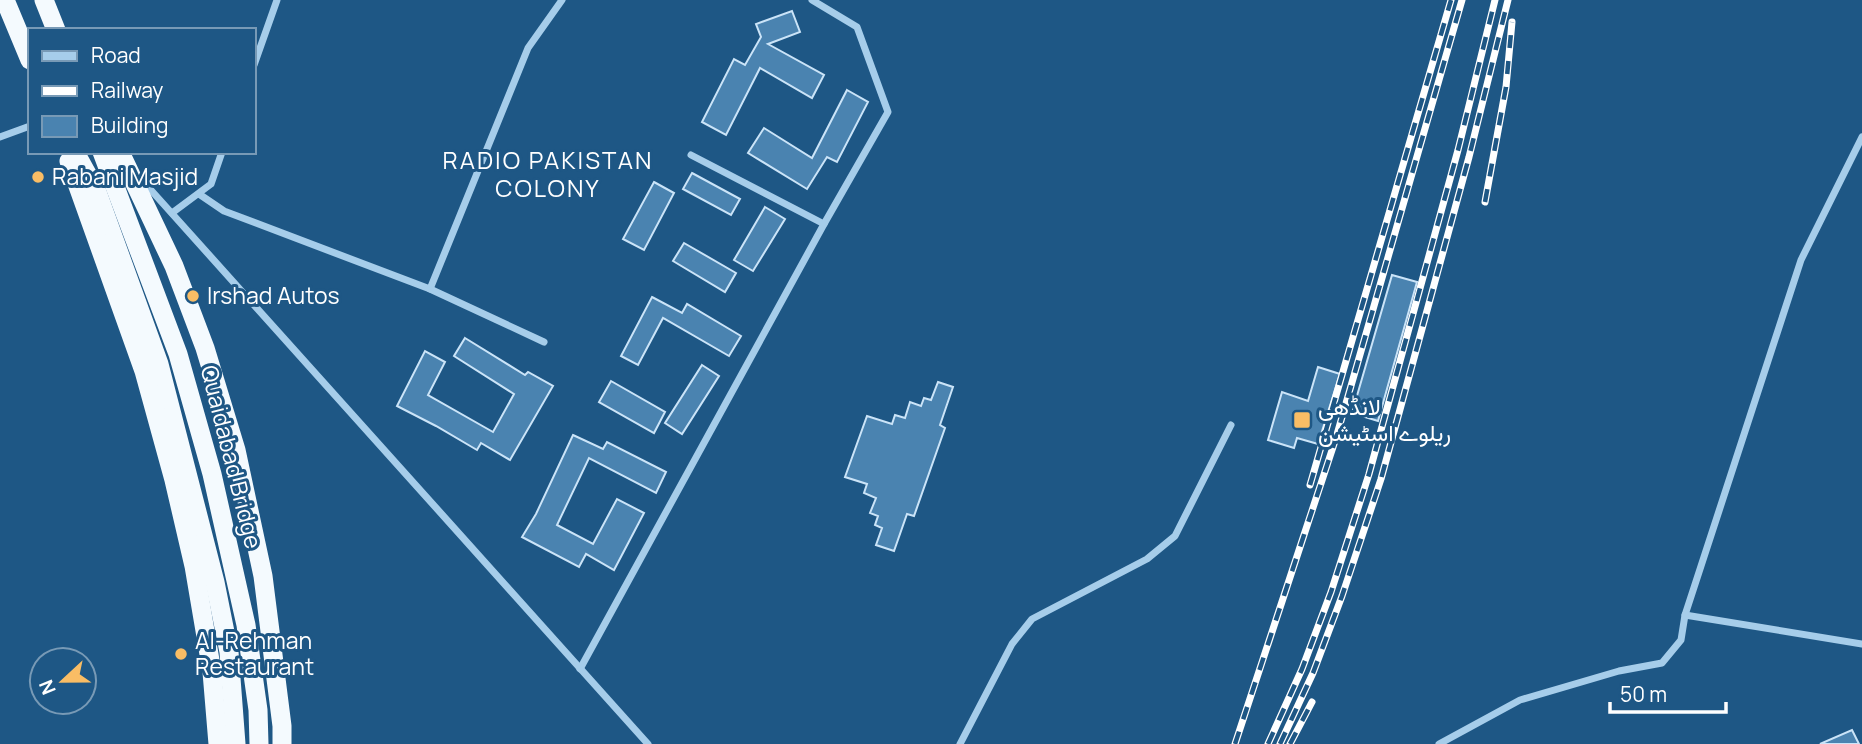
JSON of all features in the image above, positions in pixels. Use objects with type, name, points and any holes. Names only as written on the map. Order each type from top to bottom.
[{"type":"highway","points":[[44,0],[55,28]]},
{"type":"highway","points":[[4,4],[28,56]]},
{"type":"highway","points":[[67,154],[144,371],[174,480],[194,566],[212,672],[218,744]]},
{"type":"highway","points":[[77,154],[107,192]]},
{"type":"highway","points":[[102,154],[107,192]]},
{"type":"highway","points":[[123,157],[187,301],[205,348],[236,450],[263,576],[282,744]]},
{"type":"highway","name":"Quaidabad Bridge","points":[[107,192],[159,364],[215,582],[229,652],[236,744]]},
{"type":"highway","name":"Quaidabad Bridge","points":[[107,192],[178,354],[212,474],[246,625],[258,710],[259,744]]},
{"type":"street","points":[[256,59],[277,0]]},
{"type":"street","points":[[430,289],[528,48],[562,0]]},
{"type":"street","points":[[580,669],[888,112],[857,27],[812,0]]},
{"type":"street","points":[[0,137],[28,127]]},
{"type":"street","points":[[1439,744],[1520,699],[1619,671],[1662,663],[1681,640],[1685,615],[1801,260],[1862,137]]},
{"type":"street","points":[[172,213],[211,184],[221,154]]},
{"type":"street","points":[[691,155],[824,224]]},
{"type":"street","points":[[123,157],[648,744]]},
{"type":"street","points":[[199,194],[224,211],[430,289],[544,342]]},
{"type":"street","points":[[960,744],[1012,644],[1032,619],[1147,559],[1175,536],[1231,425]]},
{"type":"street","points":[[1685,615],[1862,644]]},
{"type":"building","points":[[792,11],[800,32],[768,44],[824,75],[812,98],[760,68],[726,135],[702,122],[734,59],[745,65],[761,37],[756,24]]},
{"type":"building","points":[[847,90],[868,102],[837,162],[827,157],[807,189],[748,153],[764,128],[812,158]]},
{"type":"building","points":[[692,173],[740,199],[731,215],[683,189]]},
{"type":"building","points":[[654,182],[674,193],[644,250],[623,239]]},
{"type":"building","points":[[765,207],[785,219],[753,271],[734,260]]},
{"type":"building","points":[[684,243],[736,273],[725,292],[673,261]]},
{"type":"building","points":[[1392,275],[1417,282],[1378,421],[1352,413]]},
{"type":"building","points":[[652,297],[682,313],[687,304],[741,336],[729,356],[663,318],[638,365],[621,356]]},
{"type":"building","points":[[465,338],[525,375],[528,372],[553,386],[510,460],[481,443],[477,450],[397,406],[425,351],[445,362],[428,395],[493,432],[514,394],[454,356]]},
{"type":"building","points":[[702,365],[719,376],[682,434],[665,423]]},
{"type":"building","points":[[1318,367],[1340,374],[1318,444],[1297,438],[1294,448],[1268,440],[1282,392],[1308,401]]},
{"type":"building","points":[[611,381],[665,412],[654,433],[599,402]]},
{"type":"building","points":[[938,382],[953,387],[940,425],[945,428],[914,516],[907,514],[894,551],[876,545],[882,528],[875,525],[878,516],[870,513],[876,498],[864,493],[867,484],[845,477],[867,416],[892,424],[895,415],[905,418],[910,402],[921,406],[924,398],[931,400]]},
{"type":"building","points":[[573,435],[603,449],[607,442],[666,472],[656,493],[589,458],[557,525],[593,544],[617,499],[644,513],[614,570],[586,554],[579,567],[522,537],[536,514]]},
{"type":"building","points":[[1852,730],[1859,744],[1820,744]]},
{"type":"railway","points":[[1310,485],[1451,0]]},
{"type":"railway","points":[[1235,744],[1336,438],[1462,0]]},
{"type":"railway","points":[[1268,744],[1302,669],[1331,592],[1369,474],[1458,150],[1495,0]]},
{"type":"railway","points":[[1280,744],[1313,673],[1381,479],[1469,157],[1508,0]]},
{"type":"railway","points":[[1485,202],[1506,87],[1512,22]]},
{"type":"railway","points":[[1290,744],[1312,702]]},
{"type":"place","name":"Rabani Masjid","points":[[38,177]]},
{"type":"place","name":"Irshad Autos","points":[[193,296]]},
{"type":"place","name":"لانڈھی ریلوے اسٹیشن","points":[[1302,420]]},
{"type":"place","name":"Al-Rehman Restaurant","points":[[181,654]]},
{"type":"district","name":"RADIO PAKISTAN COLONY","points":[[548,175]]}]
